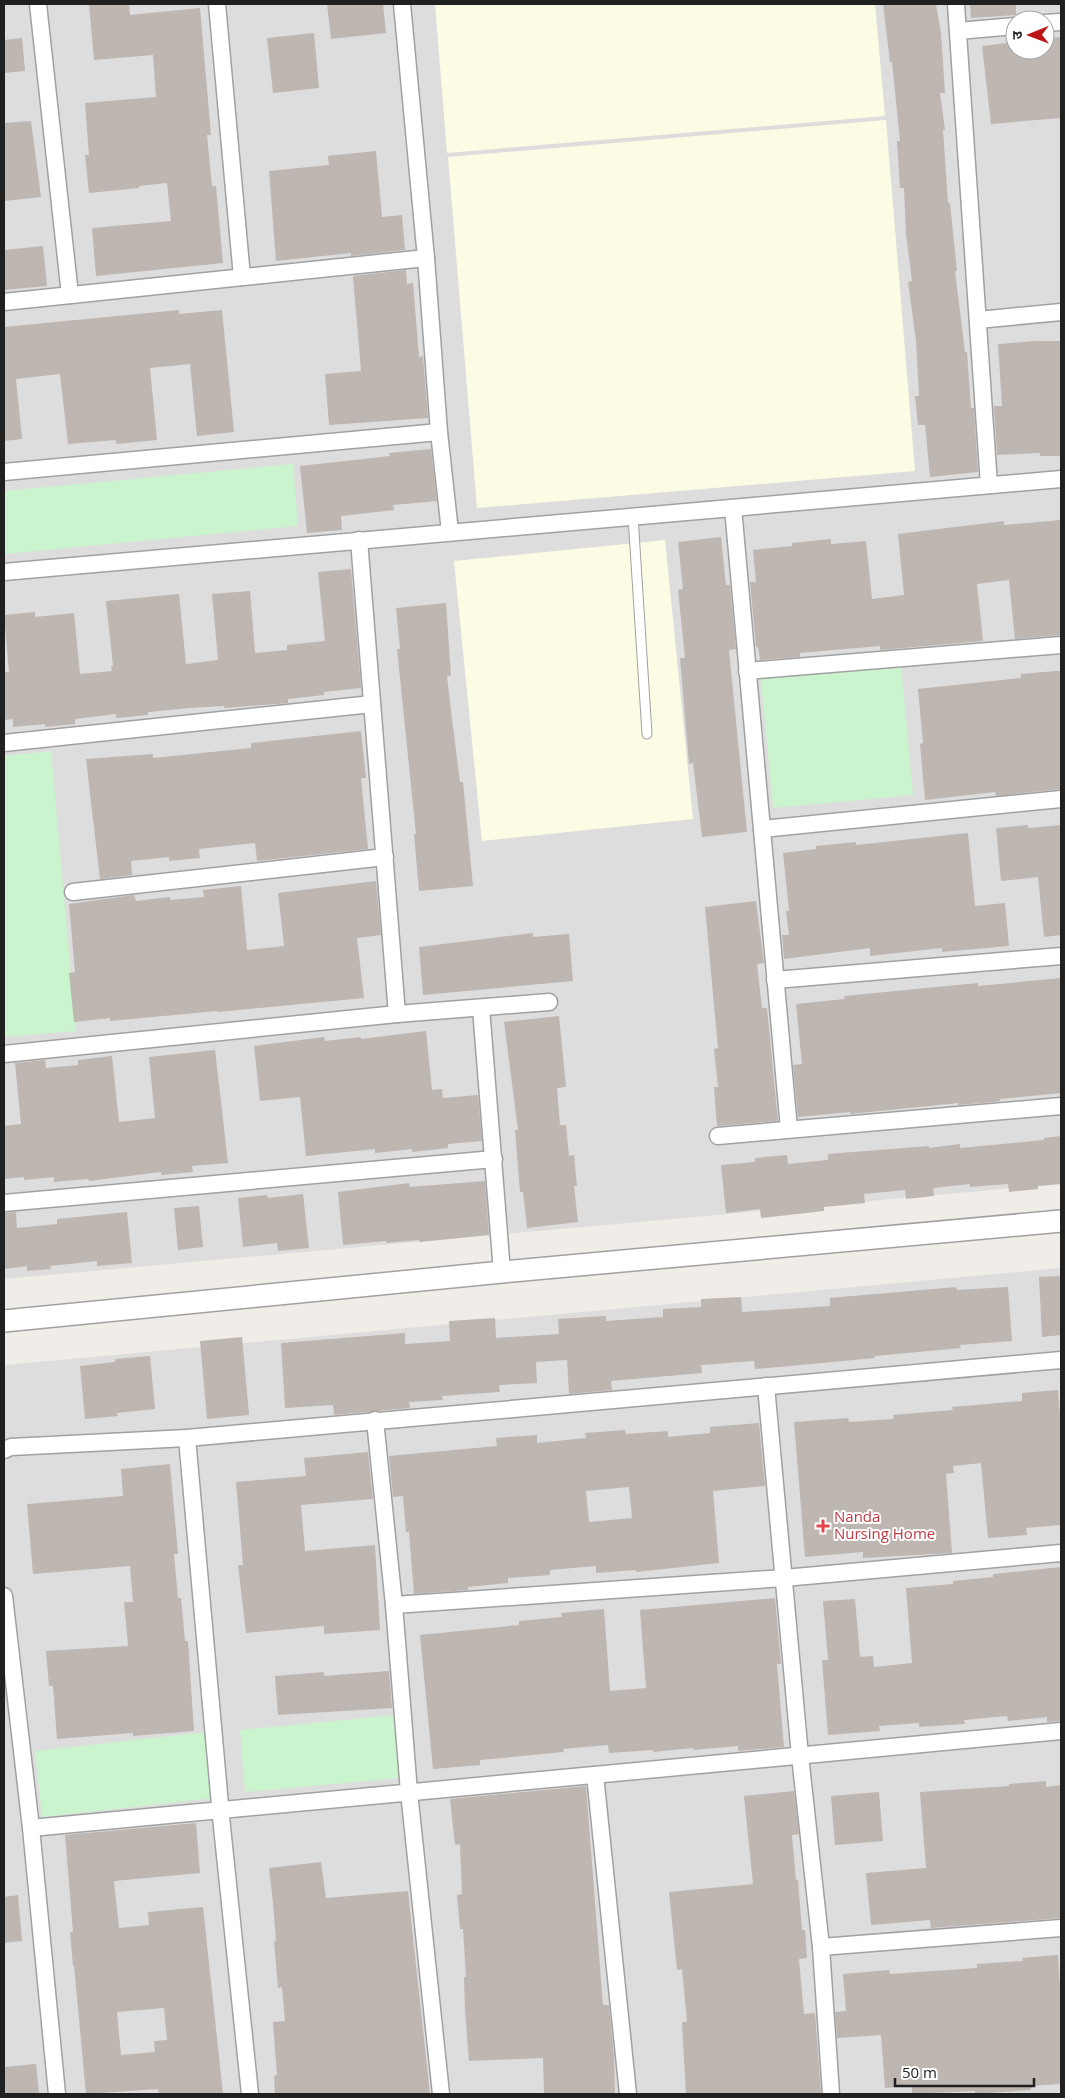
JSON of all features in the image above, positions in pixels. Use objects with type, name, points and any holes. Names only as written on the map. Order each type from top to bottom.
[{"type":"street","points":[[38,4],[70,296]]},
{"type":"street","points":[[217,4],[242,278]]},
{"type":"street","points":[[402,4],[426,258],[439,432],[450,532]]},
{"type":"street","points":[[956,4],[989,485]]},
{"type":"street","points":[[958,31],[1005,27]]},
{"type":"street","points":[[4,302],[426,258]]},
{"type":"street","points":[[978,320],[1061,312]]},
{"type":"street","points":[[4,472],[439,432]]},
{"type":"street","points":[[4,572],[1061,479]]},
{"type":"street","points":[[733,508],[789,1129]]},
{"type":"street","points":[[359,540],[397,1014]]},
{"type":"street","points":[[747,671],[1061,645]]},
{"type":"street","points":[[4,743],[372,704]]},
{"type":"street","points":[[762,829],[1061,799]]},
{"type":"street","points":[[73,892],[384,857]]},
{"type":"street","points":[[775,980],[1061,956]]},
{"type":"street","points":[[4,1054],[397,1014],[549,1002]]},
{"type":"street","points":[[481,1008],[502,1272]]},
{"type":"street","points":[[718,1136],[1061,1106]]},
{"type":"street","points":[[4,1203],[494,1158]]},
{"type":"street","points":[[4,1321],[502,1272],[1061,1221]]},
{"type":"street","points":[[4,1450],[11,1447],[187,1438],[1061,1360]]},
{"type":"street","points":[[766,1386],[800,1756],[821,1947],[831,2094]]},
{"type":"street","points":[[375,1420],[394,1605],[409,1792],[441,2094]]},
{"type":"street","points":[[187,1438],[221,1810],[250,2094]]},
{"type":"street","points":[[394,1605],[784,1578],[1061,1553]]},
{"type":"street","points":[[4,1596],[31,1828],[57,2094]]},
{"type":"street","points":[[31,1828],[1061,1731]]},
{"type":"street","points":[[595,1775],[628,2094]]},
{"type":"street","points":[[821,1947],[1061,1928]]},
{"type":"lane","points":[[633,516],[647,734]]},
{"type":"shaded area","points":[[4,4],[1061,4],[1061,1184],[4,1279]]},
{"type":"shaded area","points":[[435,4],[875,4],[885,116],[447,153]]},
{"type":"shaded area","points":[[886,120],[915,471],[477,508],[448,157]]},
{"type":"shaded area","points":[[665,540],[693,819],[482,841],[454,561]]},
{"type":"shaded area","points":[[1061,1268],[1061,2094],[4,2094],[5,1365]]},
{"type":"green space","points":[[293,464],[298,526],[4,554],[4,491]]},
{"type":"green space","points":[[901,666],[913,795],[773,808],[761,679]]},
{"type":"green space","points":[[51,751],[76,1031],[4,1037],[4,756]]},
{"type":"green space","points":[[395,1715],[400,1778],[245,1792],[240,1730]]},
{"type":"green space","points":[[206,1732],[214,1798],[42,1817],[35,1751]]},
{"type":"building","points":[[89,4],[129,4],[130,15],[200,8],[211,135],[207,135],[212,186],[216,186],[223,263],[96,276],[92,228],[171,221],[167,183],[89,193],[85,155],[89,155],[85,103],[156,97],[153,55],[94,60]]},
{"type":"building","points":[[327,4],[383,4],[386,33],[331,39]]},
{"type":"building","points":[[883,4],[936,4],[941,33],[945,93],[940,93],[945,130],[943,130],[948,203],[950,203],[957,271],[955,271],[965,352],[967,352],[971,408],[974,408],[978,472],[930,477],[925,425],[918,425],[915,396],[919,396],[916,341],[908,282],[912,281],[906,234],[904,188],[900,188],[897,141],[900,141],[892,62],[890,62]]},
{"type":"building","points":[[970,4],[1016,4],[1016,10],[1005,10],[1005,16],[971,18]]},
{"type":"building","points":[[314,33],[319,88],[273,93],[267,38]]},
{"type":"building","points":[[1061,37],[1061,118],[991,124],[982,46],[1005,43],[1005,60],[1055,60],[1055,38]]},
{"type":"building","points":[[22,38],[25,71],[4,73],[4,40]]},
{"type":"building","points":[[31,121],[41,197],[4,201],[4,123]]},
{"type":"building","points":[[376,151],[382,217],[402,215],[405,250],[351,256],[351,253],[276,261],[269,171],[329,165],[328,156]]},
{"type":"building","points":[[43,246],[47,286],[4,290],[4,250]]},
{"type":"building","points":[[406,270],[407,284],[413,283],[419,357],[423,356],[428,418],[329,425],[325,374],[361,371],[353,276]]},
{"type":"building","points":[[179,310],[179,314],[222,310],[234,432],[197,436],[190,364],[150,368],[157,440],[116,444],[116,440],[68,444],[60,374],[16,379],[22,439],[4,441],[4,327]]},
{"type":"building","points":[[1061,341],[1061,456],[1040,456],[1040,453],[997,455],[994,406],[1002,406],[998,344]]},
{"type":"building","points":[[431,449],[437,501],[393,505],[394,510],[341,516],[342,530],[307,533],[300,466],[390,456],[389,453]]},
{"type":"building","points":[[1061,520],[1061,635],[1015,639],[1009,580],[977,584],[983,641],[880,650],[880,646],[800,653],[800,657],[760,660],[758,647],[756,647],[750,582],[756,582],[753,550],[831,539],[831,544],[866,541],[872,599],[904,595],[898,534],[1004,521],[1004,525]]},
{"type":"building","points":[[721,537],[726,585],[730,585],[736,649],[729,650],[747,832],[702,837],[693,763],[689,764],[680,658],[685,658],[678,590],[683,589],[678,542]]},
{"type":"building","points":[[351,569],[361,688],[324,692],[324,695],[288,699],[288,703],[224,708],[224,706],[190,708],[148,712],[148,715],[116,718],[116,714],[75,719],[75,724],[45,727],[45,724],[13,727],[13,719],[4,720],[4,672],[9,672],[4,615],[35,612],[35,617],[74,613],[80,674],[112,671],[106,601],[179,594],[186,664],[218,660],[212,594],[250,591],[255,653],[287,650],[287,645],[325,641],[318,572]]},
{"type":"building","points":[[446,603],[451,676],[447,676],[460,782],[463,782],[473,886],[419,891],[414,834],[416,834],[397,649],[400,649],[396,608]]},
{"type":"building","points":[[1061,671],[1061,789],[996,796],[995,792],[925,800],[920,744],[923,743],[918,689],[1021,678],[1021,674]]},
{"type":"building","points":[[361,731],[366,778],[361,778],[368,849],[257,861],[255,843],[199,849],[200,858],[169,861],[169,857],[131,861],[132,875],[100,879],[86,759],[153,754],[153,758],[251,748],[251,743]]},
{"type":"building","points":[[1028,825],[1028,828],[1061,825],[1061,935],[1044,937],[1038,877],[1001,881],[996,828]]},
{"type":"building","points":[[968,833],[975,906],[1005,903],[1009,946],[942,952],[942,948],[870,956],[870,948],[784,959],[782,935],[789,935],[786,911],[789,911],[783,853],[816,849],[816,846],[856,842],[856,845]]},
{"type":"building","points":[[376,881],[381,935],[357,938],[364,998],[110,1021],[110,1018],[74,1022],[69,973],[75,972],[69,904],[134,895],[136,901],[170,897],[170,900],[204,897],[203,890],[241,886],[247,950],[284,946],[278,893]]},
{"type":"building","points":[[756,901],[764,963],[757,964],[762,1008],[767,1008],[778,1121],[717,1126],[714,1087],[718,1087],[714,1049],[718,1048],[705,907]]},
{"type":"building","points":[[533,933],[533,937],[569,934],[573,981],[423,995],[419,947]]},
{"type":"building","points":[[1061,978],[1061,1093],[1000,1099],[1000,1101],[993,1102],[958,1105],[958,1103],[850,1114],[850,1112],[798,1117],[793,1065],[802,1064],[796,1004],[845,999],[844,996],[978,983],[978,986]]},
{"type":"building","points":[[559,1016],[566,1087],[557,1088],[560,1125],[566,1125],[569,1156],[574,1155],[577,1186],[574,1186],[578,1222],[527,1228],[523,1192],[520,1192],[515,1130],[518,1130],[504,1022]]},
{"type":"building","points":[[426,1031],[432,1090],[442,1089],[443,1098],[478,1095],[482,1141],[448,1144],[448,1148],[412,1152],[412,1149],[375,1153],[375,1149],[306,1156],[300,1097],[260,1101],[254,1046],[324,1037],[325,1041],[361,1037],[361,1039]]},
{"type":"building","points":[[215,1050],[228,1163],[192,1166],[193,1172],[161,1175],[161,1172],[89,1181],[88,1179],[54,1182],[54,1177],[24,1180],[24,1177],[4,1179],[4,1126],[21,1124],[15,1063],[45,1060],[46,1068],[78,1065],[78,1060],[112,1056],[119,1122],[155,1118],[149,1057]]},
{"type":"building","points":[[1061,1136],[1061,1184],[1038,1186],[1038,1189],[1009,1192],[1008,1184],[970,1187],[970,1184],[933,1188],[934,1196],[906,1199],[905,1190],[864,1194],[865,1203],[824,1207],[824,1211],[761,1218],[760,1209],[726,1213],[721,1165],[755,1162],[755,1158],[787,1155],[788,1164],[828,1160],[828,1154],[929,1146],[929,1148],[960,1144],[960,1148],[1044,1140],[1044,1138]]},
{"type":"building","points":[[485,1181],[489,1235],[420,1242],[419,1240],[386,1243],[386,1241],[343,1245],[338,1192],[409,1183],[410,1187]]},
{"type":"building","points":[[303,1194],[309,1248],[278,1251],[277,1243],[243,1247],[238,1198],[267,1195],[268,1198]]},
{"type":"building","points":[[199,1206],[203,1247],[178,1250],[174,1208]]},
{"type":"building","points":[[16,1212],[17,1228],[57,1224],[57,1219],[127,1212],[132,1263],[97,1266],[97,1261],[50,1266],[51,1269],[27,1271],[27,1266],[4,1269],[4,1213]]},
{"type":"building","points":[[1061,1276],[1061,1335],[1042,1337],[1039,1277]]},
{"type":"building","points":[[956,1287],[957,1290],[1008,1287],[1012,1341],[960,1345],[961,1348],[875,1356],[875,1358],[755,1369],[754,1361],[701,1365],[702,1373],[611,1381],[612,1390],[569,1394],[567,1360],[536,1362],[537,1383],[499,1385],[500,1392],[442,1396],[443,1400],[409,1402],[410,1408],[334,1415],[333,1405],[285,1408],[281,1343],[405,1333],[405,1344],[450,1341],[449,1321],[495,1318],[496,1338],[559,1334],[558,1319],[606,1316],[606,1321],[663,1317],[663,1309],[701,1307],[701,1299],[741,1297],[742,1312],[830,1306],[830,1298]]},
{"type":"building","points":[[242,1337],[249,1415],[207,1419],[200,1341]]},
{"type":"building","points":[[150,1356],[155,1409],[117,1413],[118,1416],[85,1419],[80,1366],[115,1362],[115,1359]]},
{"type":"building","points":[[1058,1390],[1061,1428],[1061,1525],[1026,1528],[1027,1535],[988,1538],[981,1463],[953,1466],[954,1473],[946,1474],[952,1553],[863,1558],[863,1552],[805,1557],[794,1422],[848,1418],[849,1422],[894,1419],[893,1415],[953,1410],[952,1407],[1022,1401],[1022,1393]]},
{"type":"building","points":[[759,1423],[765,1486],[713,1491],[719,1563],[636,1572],[636,1570],[596,1573],[596,1566],[550,1570],[550,1575],[508,1578],[508,1583],[468,1587],[468,1590],[414,1594],[409,1532],[406,1532],[403,1496],[393,1497],[389,1456],[497,1446],[496,1438],[537,1435],[537,1443],[586,1438],[585,1433],[625,1430],[626,1434],[668,1431],[668,1437],[710,1433],[710,1427]],"holes":[[[629,1487],[632,1518],[589,1522],[586,1491]]]},
{"type":"building","points":[[368,1452],[373,1499],[301,1505],[305,1551],[375,1545],[380,1630],[324,1634],[324,1626],[246,1633],[238,1565],[243,1565],[236,1482],[306,1476],[304,1458]]},
{"type":"building","points":[[170,1464],[178,1554],[174,1554],[178,1598],[181,1598],[185,1641],[188,1641],[194,1731],[133,1736],[133,1733],[57,1739],[53,1686],[49,1686],[46,1651],[128,1646],[124,1602],[133,1602],[130,1566],[33,1574],[27,1504],[123,1496],[121,1469]]},
{"type":"building","points":[[1061,1567],[1061,1721],[1047,1722],[1047,1717],[1008,1721],[1007,1716],[964,1720],[965,1724],[919,1727],[919,1723],[879,1726],[880,1731],[828,1735],[822,1660],[828,1660],[823,1601],[855,1599],[860,1657],[873,1656],[874,1667],[912,1663],[906,1588],[953,1584],[953,1581],[993,1577],[993,1574]]},
{"type":"building","points":[[775,1598],[781,1664],[777,1664],[784,1747],[738,1751],[738,1746],[693,1750],[693,1748],[653,1752],[653,1750],[609,1753],[608,1745],[563,1749],[564,1752],[480,1760],[480,1765],[433,1769],[420,1635],[519,1625],[519,1621],[562,1617],[561,1613],[604,1609],[610,1691],[646,1688],[640,1610]]},
{"type":"building","points":[[389,1671],[392,1708],[278,1715],[275,1676],[324,1672],[324,1676]]},
{"type":"building","points":[[1046,1781],[1046,1787],[1061,1785],[1061,1918],[931,1928],[930,1920],[871,1925],[866,1873],[926,1868],[920,1792],[1009,1786],[1009,1784]]},
{"type":"building","points":[[586,1786],[603,2005],[609,2005],[614,2056],[615,2094],[544,2094],[543,2058],[469,2061],[465,2010],[464,1977],[466,1977],[463,1929],[460,1929],[457,1895],[462,1894],[460,1844],[455,1845],[450,1799]]},
{"type":"building","points":[[794,1791],[799,1834],[792,1835],[802,1930],[805,1930],[807,1958],[799,1959],[804,2014],[815,2013],[821,2093],[686,2094],[682,2022],[687,2022],[682,1969],[677,1970],[669,1892],[753,1884],[744,1796]]},
{"type":"building","points":[[879,1792],[883,1841],[835,1845],[831,1796]]},
{"type":"building","points":[[196,1823],[200,1873],[114,1881],[119,1928],[149,1925],[148,1912],[203,1907],[223,2094],[159,2094],[158,2089],[86,2094],[70,1932],[73,1932],[65,1835]],"holes":[[[164,2008],[167,2040],[154,2041],[155,2052],[121,2055],[117,2012]]]},
{"type":"building","points":[[321,1862],[326,1898],[408,1891],[430,2094],[275,2094],[274,2076],[277,2075],[273,2022],[285,2021],[282,1987],[278,1988],[274,1941],[276,1941],[269,1868]]},
{"type":"building","points":[[18,1895],[22,1941],[4,1943],[4,1897]]},
{"type":"building","points":[[1058,1955],[1061,2002],[1061,2084],[1031,2086],[1031,2090],[975,2094],[975,2091],[912,2094],[912,2086],[885,2088],[881,2035],[837,2038],[835,2012],[846,2011],[843,1974],[889,1970],[890,1974],[977,1968],[977,1964],[1023,1961],[1022,1958]]},
{"type":"building","points":[[36,2064],[39,2094],[4,2094],[4,2067]]},
{"type":"place","name":"Nanda Nursing Home","points":[[823,1526]]}]
